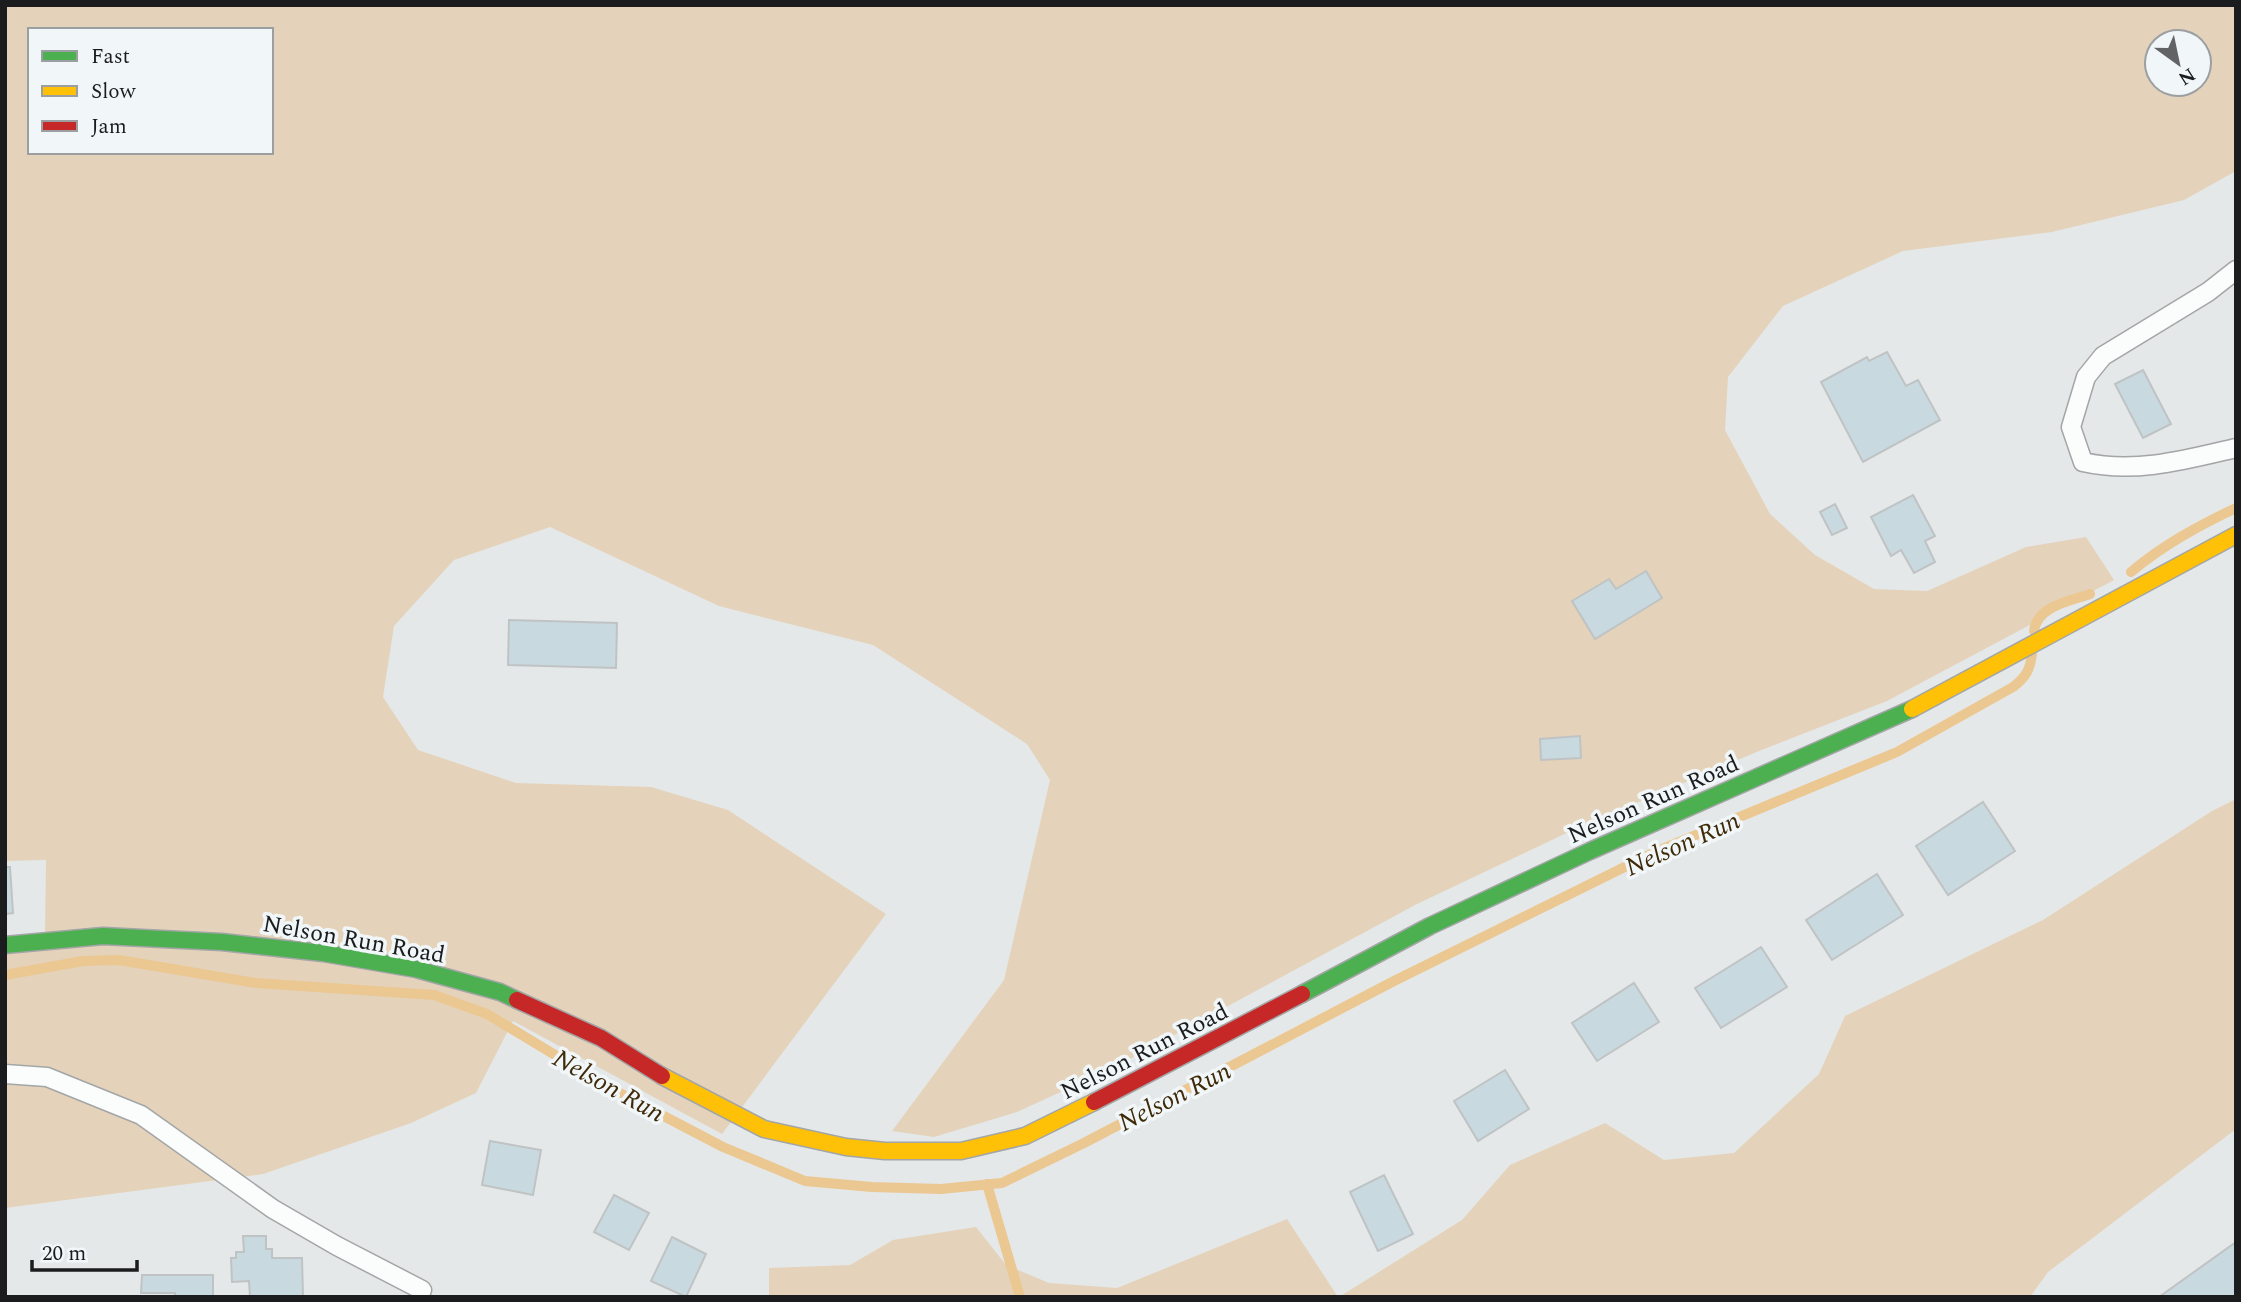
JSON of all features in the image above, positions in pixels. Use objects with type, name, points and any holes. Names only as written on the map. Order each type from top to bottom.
[{"type":"street","name":"Nelson Run Road","points":[[5,945],[103,936],[222,942],[323,953],[416,969],[500,992],[601,1038],[678,1086],[764,1129],[846,1147],[885,1152],[961,1151],[1025,1136],[1128,1086],[1430,926],[1590,851],[1894,719],[2236,535]]},
{"type":"lane","points":[[2236,270],[2208,292],[2103,356],[2087,377],[2070,427],[2083,462],[2108,468],[2172,464],[2236,447]]},
{"type":"lane","points":[[5,1074],[47,1077],[141,1115],[273,1209],[422,1290]]},
{"type":"shaded area","points":[[5,5],[2236,5],[2236,171],[2184,200],[2052,232],[1903,251],[1783,306],[1728,377],[1725,430],[1770,514],[1815,555],[1874,589],[1927,591],[2026,547],[2086,537],[2114,580],[1887,701],[1759,751],[1575,829],[1417,904],[1115,1067],[1017,1112],[934,1137],[892,1131],[1004,980],[1050,780],[1027,744],[873,645],[719,606],[550,527],[454,560],[394,626],[383,697],[418,750],[516,783],[651,787],[728,810],[886,914],[722,1134],[513,1021],[476,1093],[411,1123],[263,1174],[5,1208],[5,937],[45,932],[46,860],[5,861]]},
{"type":"shaded area","points":[[2236,799],[2236,1129],[2048,1272],[2030,1297],[1339,1297],[1462,1220],[1510,1165],[1605,1123],[1664,1160],[1734,1153],[1819,1074],[1845,1016],[2043,920],[2212,811]]},
{"type":"shaded area","points":[[1287,1219],[1338,1297],[769,1297],[769,1268],[850,1265],[893,1240],[976,1227],[1006,1265],[1049,1283],[1117,1288]]},
{"type":"building","points":[[1887,352],[1906,386],[1918,380],[1940,420],[1863,462],[1821,382],[1867,357],[1869,361]]},
{"type":"building","points":[[2143,370],[2171,424],[2143,438],[2115,384]]},
{"type":"building","points":[[1913,495],[1935,536],[1925,541],[1935,562],[1914,573],[1901,550],[1891,556],[1871,517]]},
{"type":"building","points":[[1835,504],[1847,528],[1832,535],[1820,512]]},
{"type":"building","points":[[1646,571],[1662,598],[1595,639],[1572,601],[1609,579],[1616,589]]},
{"type":"building","points":[[509,620],[617,623],[616,668],[508,665]]},
{"type":"building","points":[[1580,736],[1581,758],[1541,760],[1540,739]]},
{"type":"building","points":[[1983,802],[2015,851],[1948,895],[1916,846]]},
{"type":"building","points":[[5,867],[10,867],[13,913],[5,914]]},
{"type":"building","points":[[1877,874],[1903,915],[1832,960],[1806,920]]},
{"type":"building","points":[[1761,947],[1787,987],[1721,1028],[1695,988]]},
{"type":"building","points":[[1634,983],[1659,1022],[1597,1061],[1572,1023]]},
{"type":"building","points":[[1505,1070],[1529,1109],[1478,1141],[1454,1101]]},
{"type":"building","points":[[490,1141],[541,1150],[533,1195],[482,1185]]},
{"type":"building","points":[[1384,1175],[1413,1234],[1378,1251],[1350,1192]]},
{"type":"building","points":[[614,1195],[649,1213],[629,1250],[594,1232]]},
{"type":"building","points":[[243,1236],[266,1236],[266,1249],[272,1249],[272,1258],[302,1258],[303,1297],[250,1297],[249,1281],[232,1282],[231,1258],[236,1258],[236,1252],[244,1252]]},
{"type":"building","points":[[672,1237],[706,1254],[686,1297],[651,1281]]},
{"type":"building","points":[[2236,1242],[2236,1297],[2159,1297]]},
{"type":"building","points":[[142,1275],[213,1275],[213,1297],[175,1297],[175,1293],[141,1293]]},
{"type":"waterway","name":"Nelson Run","points":[[2131,572],[2181,537],[2236,508]]},
{"type":"waterway","name":"Nelson Run","points":[[2034,631],[2036,623],[2048,610],[2090,594]]},
{"type":"waterway","name":"Nelson Run","points":[[5,975],[83,961],[119,960],[256,983],[434,995],[487,1014],[610,1088],[723,1147],[805,1181],[941,1189],[1002,1183],[1394,981],[1657,851],[1897,752],[2013,687],[2027,673],[2032,654]]},
{"type":"waterway","points":[[987,1184],[1020,1297]]},
{"type":"traffic: fast","points":[[1302,994],[1430,926],[1590,851],[1912,709]]},
{"type":"traffic: fast","points":[[5,945],[103,936],[222,942],[323,953],[416,969],[500,992],[517,1000]]},
{"type":"traffic: slow","points":[[1912,709],[2236,535]]},
{"type":"traffic: slow","points":[[662,1076],[764,1129],[846,1147],[885,1151],[961,1151],[1025,1136],[1094,1102]]},
{"type":"traffic: jam","points":[[1094,1102],[1302,994]]},
{"type":"traffic: jam","points":[[517,1000],[601,1038],[662,1076]]}]
